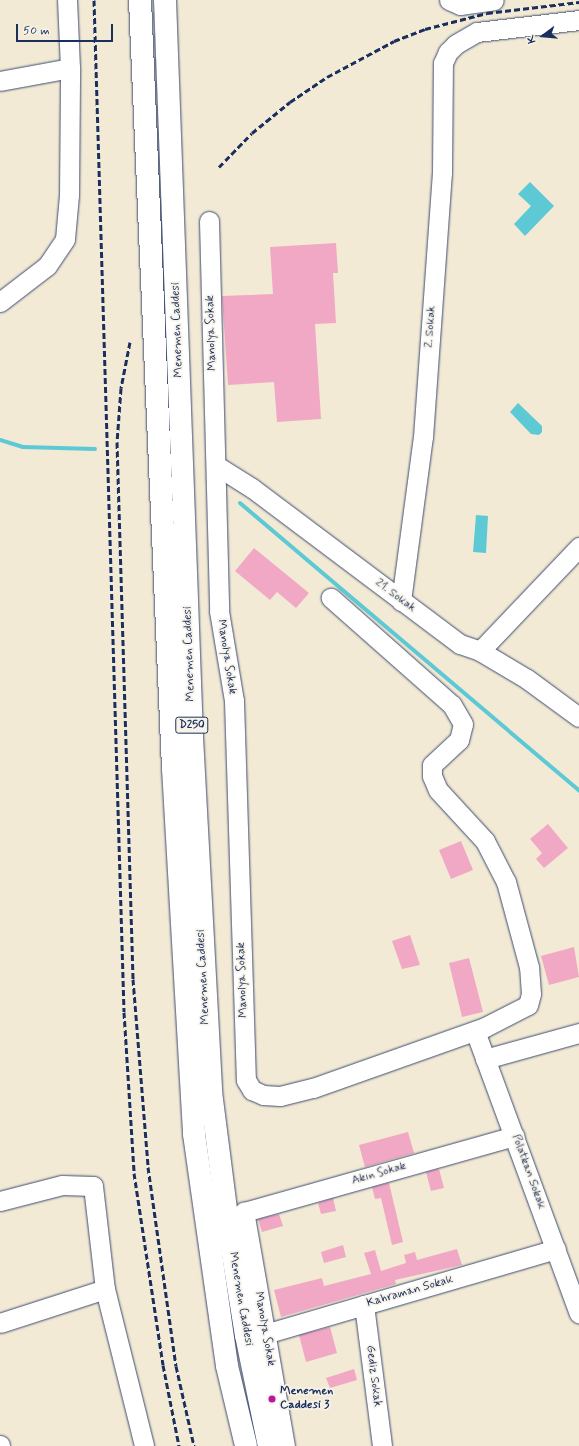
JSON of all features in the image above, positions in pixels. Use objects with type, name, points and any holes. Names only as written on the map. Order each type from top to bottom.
[{"type":"highway","name":"Menemen Caddesi","points":[[140,0],[173,768],[194,1134],[227,1366],[246,1446]]},
{"type":"highway","name":"Menemen Caddesi","points":[[164,0],[192,737],[211,1092],[242,1312],[269,1446]]},
{"type":"street","points":[[0,302],[47,266],[65,239],[69,195],[70,68],[67,0]]},
{"type":"street","points":[[449,0],[460,5],[494,0]]},
{"type":"street","name":"2. Sokak","points":[[401,601],[423,437],[442,173],[443,63],[448,52],[464,38],[477,32],[579,20]]},
{"type":"street","points":[[0,81],[70,68]]},
{"type":"street","name":"Manolya Sokak","points":[[209,221],[217,466],[219,611],[234,701],[246,1080],[252,1090],[263,1095],[280,1096],[313,1088],[475,1031]]},
{"type":"street","name":"21. Sokak","points":[[217,466],[252,488],[460,644],[480,651],[527,679],[579,717]]},
{"type":"street","points":[[480,651],[579,547]]},
{"type":"street","points":[[331,598],[452,705],[463,724],[459,740],[432,765],[432,776],[438,790],[484,841],[506,882],[529,967],[531,994],[528,1005],[475,1031]]},
{"type":"street","name":"Polatkan Sokak","points":[[475,1031],[579,1313]]},
{"type":"street","points":[[485,1059],[579,1033]]},
{"type":"street","name":"Akın Sokak","points":[[244,1212],[515,1136]]},
{"type":"street","points":[[0,1201],[62,1185],[93,1186],[104,1289],[144,1446]]},
{"type":"street","name":"Manolya Sokak","points":[[244,1212],[285,1446]]},
{"type":"street","name":"Kahraman Sokak","points":[[265,1334],[556,1249]]},
{"type":"street","points":[[0,1323],[104,1289]]},
{"type":"street","name":"Gediz Sokak","points":[[364,1305],[382,1446]]},
{"type":"water","points":[[530,182],[554,206],[525,236],[514,224],[531,206],[518,194]]},
{"type":"water","points":[[518,403],[542,426],[542,432],[539,435],[531,434],[510,412]]},
{"type":"water","points":[[476,515],[488,516],[486,553],[473,552]]},
{"type":"building","points":[[336,243],[338,273],[333,273],[336,323],[315,324],[321,419],[277,422],[274,382],[228,385],[222,296],[273,294],[270,247]]},
{"type":"building","points":[[254,548],[309,593],[296,608],[277,592],[270,600],[235,571]]},
{"type":"building","points":[[548,824],[568,848],[544,868],[536,859],[542,853],[530,839]]},
{"type":"building","points":[[461,841],[473,870],[451,879],[439,850]]},
{"type":"building","points":[[410,935],[420,965],[402,969],[392,941]]},
{"type":"building","points":[[574,947],[579,977],[549,985],[541,956]]},
{"type":"building","points":[[469,958],[483,1012],[462,1017],[449,963]]},
{"type":"building","points":[[408,1132],[414,1153],[365,1167],[359,1145]]},
{"type":"building","points":[[439,1169],[444,1188],[431,1191],[426,1172]]},
{"type":"building","points":[[389,1183],[403,1242],[392,1245],[381,1198],[375,1199],[372,1187]]},
{"type":"building","points":[[333,1198],[336,1211],[321,1214],[318,1203]]},
{"type":"building","points":[[279,1214],[283,1226],[262,1232],[258,1219]]},
{"type":"building","points":[[343,1245],[346,1257],[324,1263],[321,1252]]},
{"type":"building","points":[[457,1249],[462,1265],[395,1280],[396,1284],[281,1317],[274,1290],[322,1278],[324,1286],[371,1274],[364,1253],[375,1250],[381,1271],[406,1263],[404,1255],[415,1252],[417,1260]]},
{"type":"building","points":[[330,1327],[337,1353],[306,1362],[299,1335]]},
{"type":"building","points":[[354,1369],[357,1380],[330,1388],[326,1378]]},
{"type":"waterway","points":[[0,440],[23,447],[95,449]]},
{"type":"waterway","points":[[240,503],[579,791]]},
{"type":"railway","points":[[94,0],[124,1012],[134,1173],[163,1365],[179,1446]]},
{"type":"railway","points":[[219,167],[252,133],[290,102],[327,77],[394,41],[425,29],[487,13],[579,2]]},
{"type":"railway","points":[[130,342],[121,388],[117,442],[133,979],[148,1167],[176,1366],[194,1446]]},
{"type":"place","name":"Menemen Caddesi 3","points":[[272,1399]]}]
